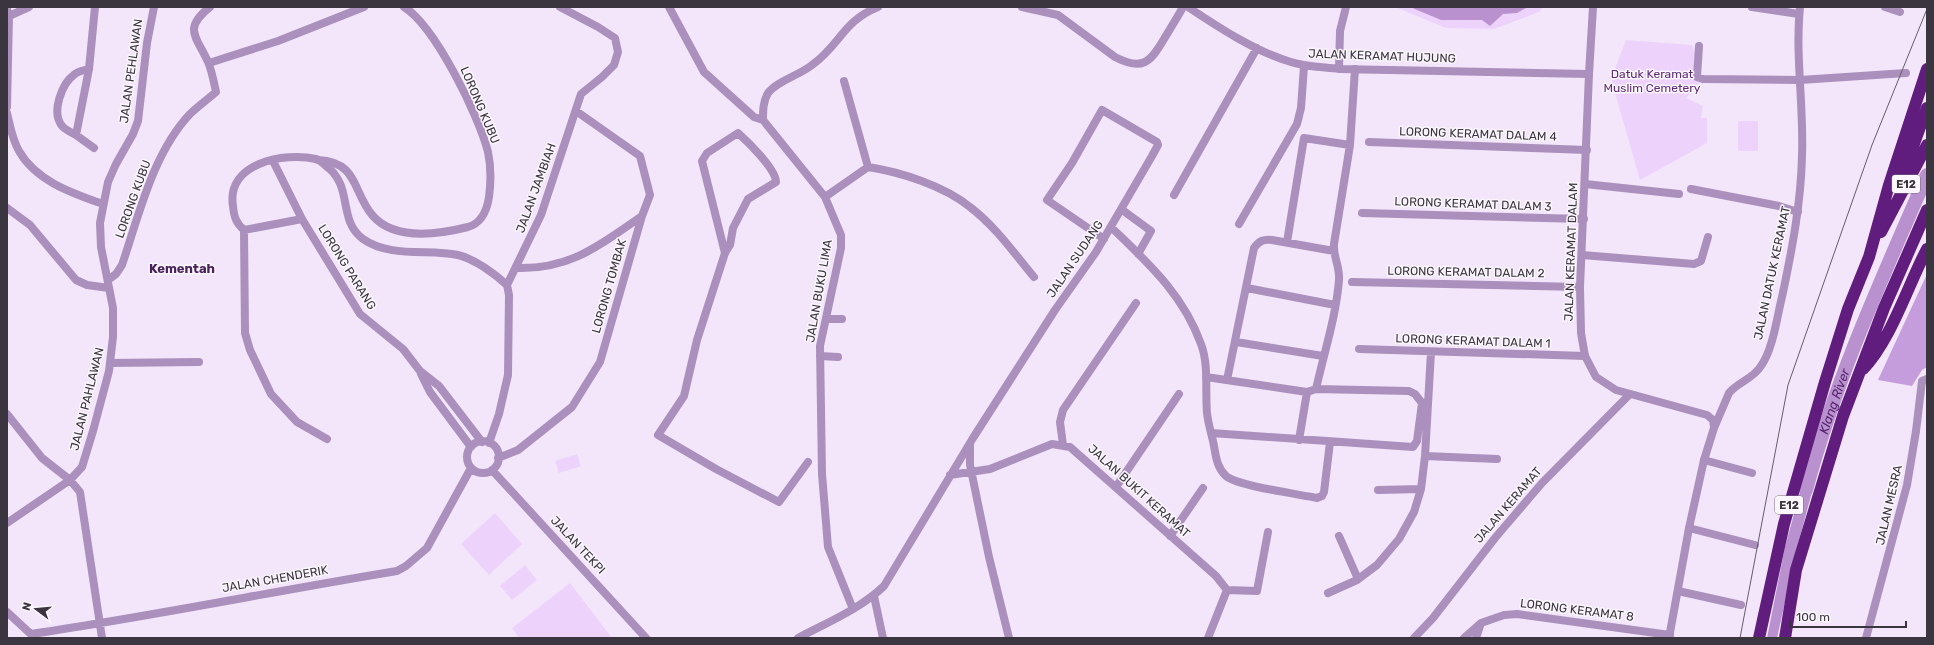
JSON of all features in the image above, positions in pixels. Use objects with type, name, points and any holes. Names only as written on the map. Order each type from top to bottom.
[{"type":"highway","points":[[1869,256],[1889,185],[1927,69]]},
{"type":"highway","points":[[1885,224],[1927,108]]},
{"type":"highway","name":"E12","points":[[1759,638],[1786,516],[1836,343],[1869,256],[1927,145]]},
{"type":"highway","name":"E12","points":[[1786,638],[1796,570],[1858,374],[1884,308],[1927,210]]},
{"type":"highway","points":[[1884,308],[1927,227]]},
{"type":"highway","points":[[1858,374],[1872,358],[1900,306],[1927,248]]},
{"type":"street","points":[[7,107],[8,13],[29,7]]},
{"type":"street","points":[[76,135],[89,69],[95,7]]},
{"type":"street","name":"JALAN PEHLAWAN","points":[[103,204],[116,164],[133,134],[138,121],[147,43],[154,7]]},
{"type":"street","points":[[210,7],[199,16],[194,29],[195,40],[208,63],[278,41],[364,7]]},
{"type":"street","name":"LORONG KUBU","points":[[318,160],[331,160],[341,165],[353,179],[374,217],[385,225],[403,232],[432,233],[465,228],[478,223],[484,216],[488,203],[490,169],[487,151],[470,105],[435,39],[410,10],[404,7]]},
{"type":"street","name":"JALAN JAMBIAH","points":[[507,285],[541,215],[581,94],[614,65],[618,52],[614,38],[598,26],[560,7]]},
{"type":"street","name":"JALAN BUKU LIMA","points":[[669,7],[704,72],[754,117],[763,120],[825,196],[841,235],[841,248],[820,346],[822,474],[828,546],[853,609]]},
{"type":"street","points":[[763,120],[765,101],[769,93],[776,85],[812,66],[822,57],[844,30],[858,17],[878,7]]},
{"type":"street","points":[[1022,7],[1058,15],[1114,57],[1123,62],[1140,64],[1153,58],[1183,7]]},
{"type":"street","points":[[1058,15],[1063,7]]},
{"type":"street","name":"JALAN KERAMAT HUJUNG","points":[[1188,7],[1257,48],[1284,60],[1304,66],[1355,69],[1589,74]]},
{"type":"street","points":[[1339,68],[1340,30],[1346,7]]},
{"type":"street","name":"JALAN KERAMAT DALAM","points":[[1593,7],[1580,287],[1581,333],[1585,356],[1596,377],[1616,390],[1629,395],[1707,415]]},
{"type":"street","points":[[1752,7],[1800,10]]},
{"type":"street","points":[[1885,7],[1900,12]]},
{"type":"street","name":"JALAN DATUK KERAMAT","points":[[1669,637],[1689,528],[1704,460],[1714,428],[1722,407],[1732,389],[1754,375],[1765,360],[1778,312],[1798,212],[1802,156],[1800,10]]},
{"type":"street","points":[[1699,46],[1697,77],[1702,79],[1800,80],[1906,73]]},
{"type":"street","points":[[1174,195],[1257,48]]},
{"type":"street","name":"LORONG KUBU","points":[[108,284],[122,266],[150,182],[164,154],[190,114],[216,92],[208,63]]},
{"type":"street","points":[[1239,224],[1296,124],[1301,108],[1304,66]]},
{"type":"street","points":[[89,69],[75,73],[63,85],[58,102],[58,116],[62,126],[94,148]]},
{"type":"street","points":[[1316,389],[1335,305],[1340,268],[1334,251],[1350,145],[1355,69]]},
{"type":"street","points":[[844,81],[868,167]]},
{"type":"street","name":"LORONG TOMBAK","points":[[498,458],[518,450],[572,407],[600,362],[642,216],[650,195],[640,156],[576,111]]},
{"type":"street","name":"JALAN SUDANG","points":[[798,638],[853,609],[874,596],[884,586],[950,475],[1055,310],[1104,239],[1111,228],[1158,143],[1103,111],[1100,112],[1072,163],[1047,200],[1104,239]]},
{"type":"street","points":[[7,113],[18,150],[36,172],[56,185],[103,204]]},
{"type":"street","points":[[725,252],[702,160],[707,152],[738,133],[764,161],[776,177],[776,182],[748,198],[733,228],[730,245],[725,252],[700,328],[684,396],[658,435],[716,469],[780,502],[808,462]]},
{"type":"street","points":[[1287,242],[1304,138],[1350,145]]},
{"type":"street","name":"LORONG KERAMAT DALAM 4","points":[[1369,142],[1587,150]]},
{"type":"street","points":[[327,438],[297,422],[271,394],[250,350],[245,332],[244,230],[237,224],[234,215],[232,200],[235,185],[242,174],[261,163],[285,158],[318,160],[338,176],[344,192],[348,218],[353,229],[363,239],[390,249],[460,256],[477,264],[507,285],[509,295],[508,375],[499,414],[486,442],[471,447],[467,460],[471,468],[483,473],[492,470],[495,467],[498,458],[496,449],[486,442]]},
{"type":"street","name":"LORONG PARANG","points":[[273,161],[302,219],[360,314],[402,349],[420,371],[438,386],[486,442]]},
{"type":"street","points":[[825,196],[868,167],[930,184],[969,206],[997,232],[1034,277]]},
{"type":"street","points":[[1585,184],[1679,194]]},
{"type":"street","points":[[1691,189],[1779,206],[1798,212]]},
{"type":"street","name":"JALAN PAHLAWAN","points":[[7,523],[70,480],[82,467],[95,424],[110,363],[113,330],[113,308],[101,247],[100,223],[103,204]]},
{"type":"street","points":[[7,208],[30,226],[76,280],[87,285],[108,284]]},
{"type":"street","points":[[1121,209],[1151,230],[1138,254]]},
{"type":"street","name":"LORONG KERAMAT DALAM 3","points":[[1362,213],[1584,219]]},
{"type":"street","points":[[516,268],[532,269],[559,265],[591,251],[642,216]]},
{"type":"street","points":[[244,230],[302,219]]},
{"type":"street","points":[[1111,228],[1138,254],[1152,265],[1176,296],[1193,323],[1202,346],[1206,377],[1207,414],[1218,467],[1226,477],[1243,485],[1317,498],[1322,496],[1324,492],[1330,442]]},
{"type":"street","points":[[1582,255],[1694,264],[1701,261],[1708,237]]},
{"type":"street","points":[[1227,380],[1236,342],[1254,248],[1258,243],[1263,240],[1287,242],[1334,251]]},
{"type":"street","name":"LORONG KERAMAT DALAM 2","points":[[1352,282],[1580,287]]},
{"type":"street","points":[[1247,288],[1335,305]]},
{"type":"street","points":[[950,475],[990,469],[1052,444],[1063,445],[1061,434],[1062,410],[1136,303]]},
{"type":"street","points":[[826,319],[842,319]]},
{"type":"street","points":[[1236,342],[1323,356]]},
{"type":"street","name":"LORONG KERAMAT DALAM 1","points":[[1359,349],[1585,356]]},
{"type":"street","points":[[1328,593],[1358,579],[1377,565],[1399,539],[1414,512],[1421,489],[1425,456],[1431,352]]},
{"type":"street","points":[[820,356],[838,357]]},
{"type":"street","points":[[110,363],[199,362]]},
{"type":"street","name":"LORONG PARANG","points":[[420,371],[430,392],[471,447]]},
{"type":"street","points":[[1206,377],[1307,392],[1316,389],[1409,391],[1415,394],[1422,403],[1417,441],[1413,447],[1211,433]]},
{"type":"street","name":"JALAN MESRA","points":[[1866,638],[1907,486],[1922,381],[1927,379]]},
{"type":"street","points":[[1299,440],[1307,392]]},
{"type":"street","points":[[1116,487],[1179,394]]},
{"type":"street","name":"JALAN KERAMAT","points":[[1414,638],[1433,618],[1495,538],[1542,483],[1629,395]]},
{"type":"street","points":[[1714,428],[1713,420],[1707,415],[1722,407]]},
{"type":"street","points":[[7,414],[10,424],[42,458],[70,480],[80,492],[102,638]]},
{"type":"street","points":[[970,444],[972,471],[989,557],[1009,638]]},
{"type":"street","name":"JALAN BUKIT KERAMAT","points":[[1063,445],[1070,447],[1116,487],[1216,576],[1227,590]]},
{"type":"street","points":[[1425,456],[1497,459]]},
{"type":"street","points":[[1704,460],[1752,473]]},
{"type":"street","name":"JALAN CHENDERIK","points":[[33,636],[273,591],[397,571],[406,566],[427,548],[471,468]]},
{"type":"street","name":"JALAN TEKPI","points":[[492,470],[646,638]]},
{"type":"street","points":[[1170,536],[1203,488]]},
{"type":"street","points":[[1378,490],[1421,489]]},
{"type":"street","points":[[1689,528],[1754,545]]},
{"type":"street","points":[[1208,638],[1227,590],[1257,591],[1268,532]]},
{"type":"street","points":[[1339,536],[1358,579]]},
{"type":"street","points":[[1678,591],[1741,606]]},
{"type":"street","points":[[874,596],[883,638]]},
{"type":"street","points":[[7,612],[33,636]]},
{"type":"street","name":"LORONG KERAMAT 8","points":[[1464,638],[1481,622],[1504,615],[1516,614],[1669,637]]},
{"type":"street","points":[[1476,638],[1481,622]]},
{"type":"green space","points":[[1395,7],[1543,7],[1539,12],[1494,29],[1446,28]]},
{"type":"green space","name":"Datuk Keramat Muslim Cemetery","points":[[1626,40],[1692,45],[1703,79],[1686,98],[1703,106],[1701,118],[1707,118],[1707,143],[1640,180],[1611,79]]},
{"type":"green space","points":[[1738,121],[1758,121],[1758,151],[1738,151]]},
{"type":"green space","points":[[577,454],[581,466],[559,473],[555,461]]},
{"type":"green space","points":[[495,513],[522,544],[489,575],[461,544]]},
{"type":"green space","points":[[525,565],[537,580],[512,600],[500,586]]},
{"type":"green space","points":[[570,583],[612,638],[519,638],[512,628]]},
{"type":"shaded area","points":[[1410,7],[1528,7],[1517,13],[1503,14],[1490,26],[1482,20],[1441,20]]},
{"type":"shaded area","points":[[1927,274],[1927,367],[1922,370],[1912,386],[1878,380]]},
{"type":"shaded area","points":[[1806,470],[1817,473],[1797,548],[1777,638],[1767,638],[1785,547]]},
{"type":"waterway","name":"Klang River","points":[[1806,490],[1831,409],[1860,330],[1927,175]]},
{"type":"tram line","points":[[1740,638],[1788,385],[1872,145],[1927,9]]},
{"type":"district","name":"Kementah","points":[[182,268]]}]
